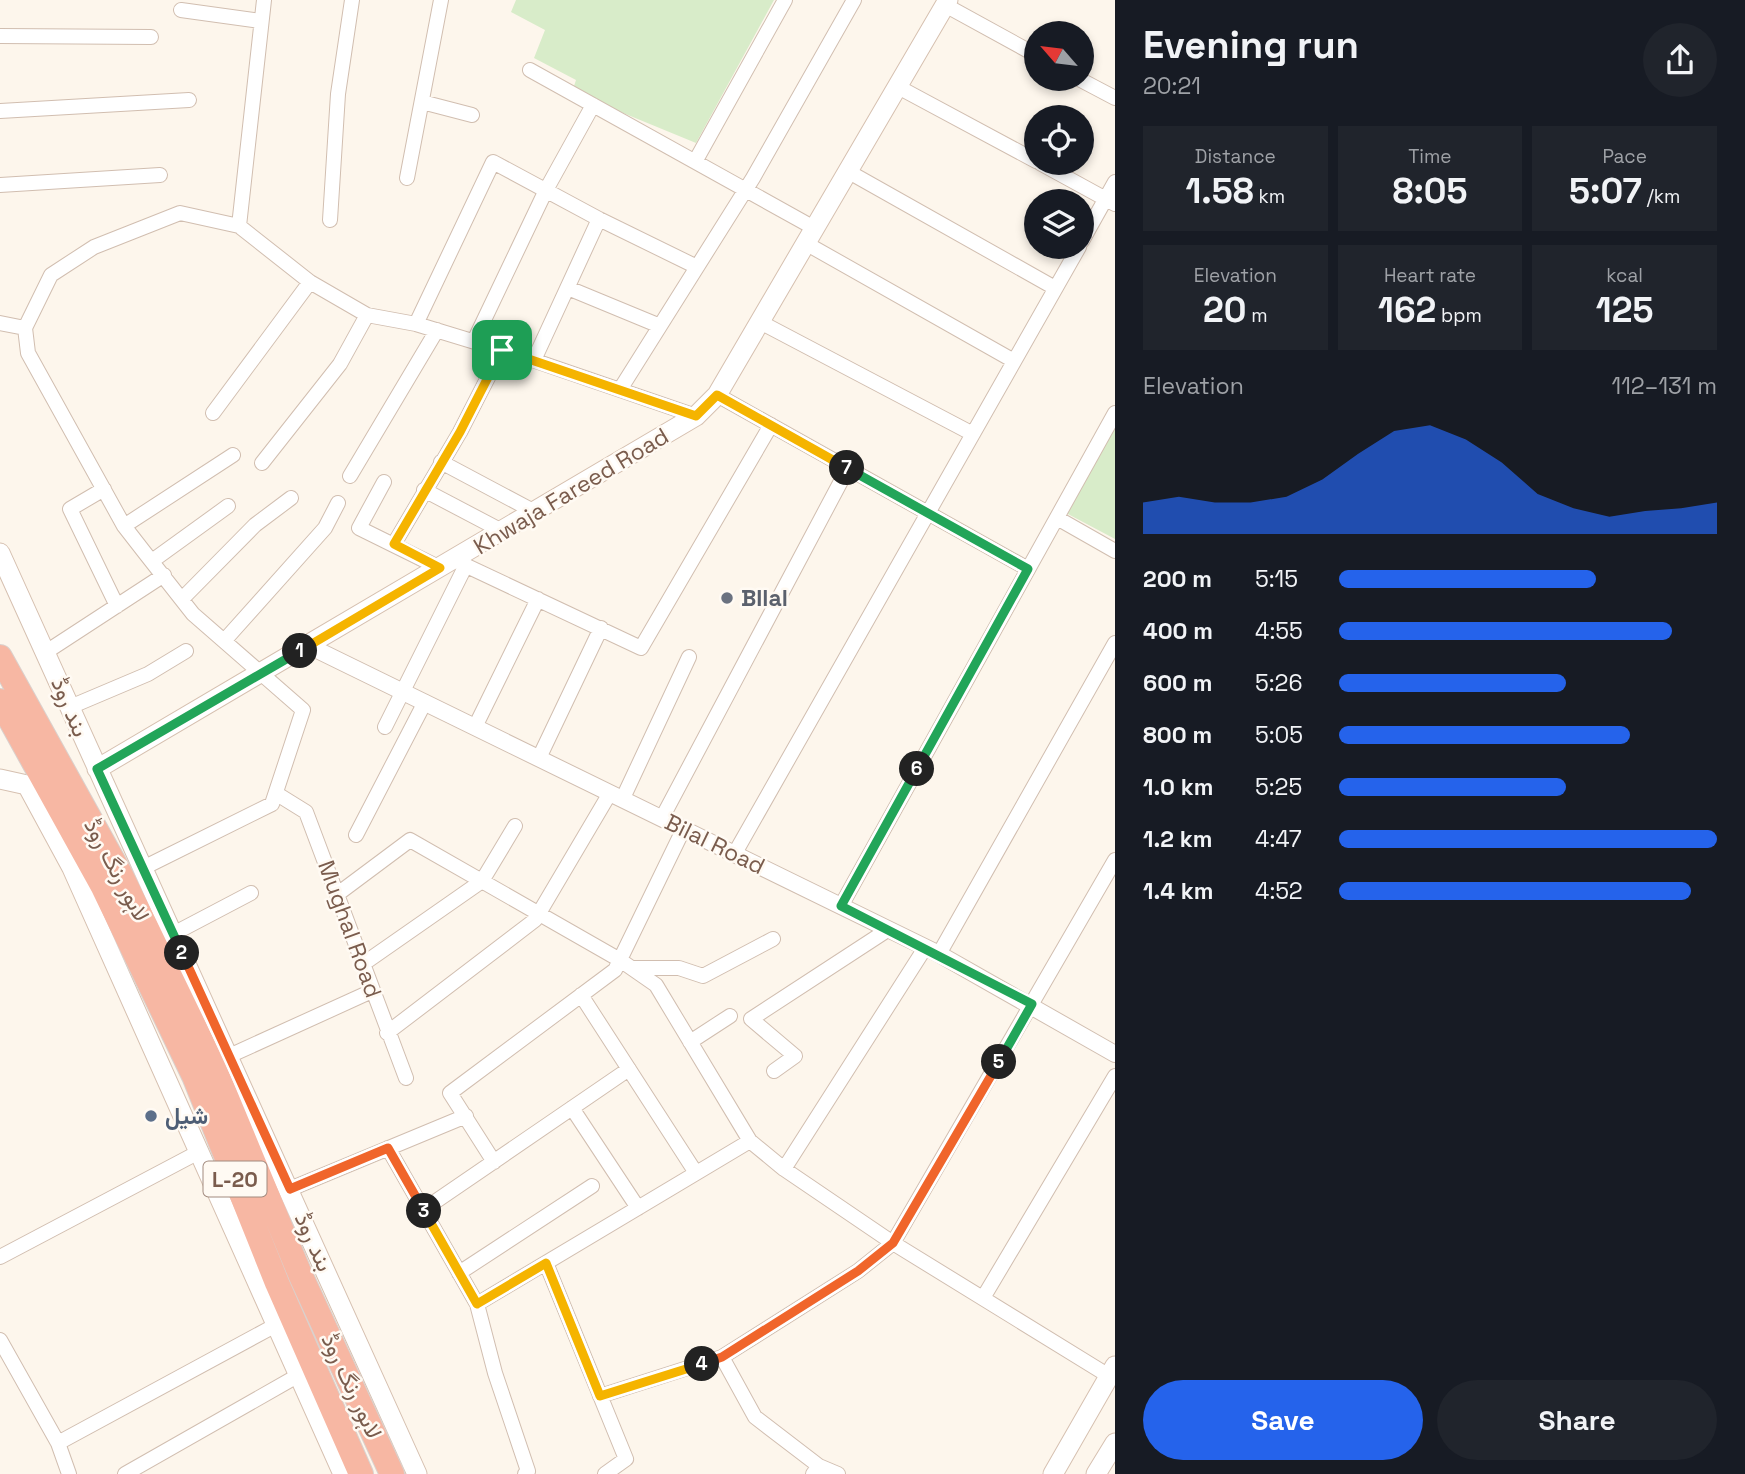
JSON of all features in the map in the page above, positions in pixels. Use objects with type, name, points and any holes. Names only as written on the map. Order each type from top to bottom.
[{"type":"highway","name":"لاہور رنگ روڈ","points":[[0,657],[122,877],[214,1067],[300,1274],[392,1474]]},
{"type":"highway","name":"لاہور رنگ روڈ","points":[[0,701],[48,788],[122,877],[194,1076],[276,1283],[361,1474]]},
{"type":"main road","name":"Khwaja Fareed Road","points":[[97,769],[453,564],[502,531],[696,416],[717,395],[900,88],[947,3]]},
{"type":"main road","name":"بند روڈ","points":[[0,553],[97,769],[122,877],[173,934],[417,1474]]},
{"type":"main road","points":[[0,779],[27,785],[72,867],[197,1153],[343,1474]]},
{"type":"main road","points":[[1053,1474],[1112,1371]]},
{"type":"main road","points":[[1096,1474],[1115,1443]]},
{"type":"street","points":[[239,226],[264,0]]},
{"type":"street","points":[[330,220],[338,94],[352,0]]},
{"type":"street","points":[[407,178],[441,0]]},
{"type":"street","points":[[696,160],[785,0]]},
{"type":"street","points":[[621,388],[746,189],[853,0]]},
{"type":"street","points":[[947,3],[1024,48]]},
{"type":"street","points":[[181,10],[261,20]]},
{"type":"street","points":[[0,36],[151,37]]},
{"type":"street","points":[[530,70],[746,189],[811,237],[1014,361]]},
{"type":"street","points":[[1094,87],[1115,98]]},
{"type":"street","points":[[900,88],[1024,154]]},
{"type":"street","points":[[0,111],[189,100]]},
{"type":"street","points":[[422,102],[472,115]]},
{"type":"street","points":[[474,341],[546,190],[593,105]]},
{"type":"street","points":[[415,324],[493,162],[599,219],[697,267]]},
{"type":"street","points":[[849,172],[1055,288]]},
{"type":"street","points":[[1062,175],[1110,201]]},
{"type":"street","points":[[0,185],[160,176]]},
{"type":"street","points":[[1094,224],[1110,201],[1115,182]]},
{"type":"street","points":[[122,877],[272,804],[303,710],[224,641],[182,599],[124,526],[29,353],[25,328],[51,275],[94,247],[180,213],[239,226],[310,282],[367,314],[474,341],[621,388],[696,416]]},
{"type":"street","points":[[534,360],[599,219]]},
{"type":"street","points":[[735,853],[1072,259]]},
{"type":"street","points":[[213,413],[310,282]]},
{"type":"street","points":[[568,288],[660,326]]},
{"type":"street","points":[[262,463],[340,364],[367,314]]},
{"type":"street","points":[[760,322],[972,434]]},
{"type":"street","points":[[0,323],[25,328]]},
{"type":"street","points":[[350,476],[437,330]]},
{"type":"street","points":[[394,544],[502,350]]},
{"type":"street","points":[[717,395],[1028,569]]},
{"type":"street","points":[[841,906],[1115,412]]},
{"type":"street","points":[[384,482],[359,528],[538,599],[641,648],[771,425]]},
{"type":"street","points":[[124,526],[233,455]]},
{"type":"street","points":[[442,462],[535,512]]},
{"type":"street","points":[[662,818],[848,468]]},
{"type":"street","points":[[104,489],[70,509],[117,606]]},
{"type":"street","points":[[424,490],[502,531]]},
{"type":"street","points":[[182,599],[255,525],[291,498]]},
{"type":"street","points":[[224,641],[325,528],[338,503]]},
{"type":"street","points":[[152,561],[228,506]]},
{"type":"street","points":[[1057,518],[1115,551]]},
{"type":"street","points":[[385,727],[453,564]]},
{"type":"street","points":[[46,652],[164,575]]},
{"type":"street","points":[[475,727],[538,599]]},
{"type":"street","points":[[539,758],[601,628]]},
{"type":"street","points":[[784,1169],[932,951],[1115,643]]},
{"type":"street","name":"Bilal Road","points":[[309,646],[889,929],[1032,1004],[1115,1054]]},
{"type":"street","points":[[70,707],[148,674],[186,651]]},
{"type":"street","points":[[387,1033],[535,920],[616,796],[689,657]]},
{"type":"street","points":[[356,835],[425,702]]},
{"type":"street","name":"Mughal Road","points":[[277,794],[306,813],[339,893],[387,1033],[406,1078]]},
{"type":"street","points":[[363,964],[482,881],[515,827]]},
{"type":"street","points":[[626,964],[684,828]]},
{"type":"street","points":[[339,893],[410,840],[626,964],[656,985],[750,1141],[784,1169],[893,1243],[1112,1371]]},
{"type":"street","points":[[600,1396],[722,1357],[858,1271],[893,1243],[1115,860]]},
{"type":"street","points":[[173,934],[251,893]]},
{"type":"street","points":[[774,1071],[794,1056],[751,1019],[889,929]]},
{"type":"street","points":[[494,1162],[450,1093],[626,964],[679,968],[703,976],[773,939]]},
{"type":"street","points":[[229,1056],[372,990]]},
{"type":"street","points":[[581,995],[696,1173]]},
{"type":"street","points":[[690,1042],[730,1016]]},
{"type":"street","points":[[423,1210],[629,1069]]},
{"type":"street","points":[[983,1298],[1115,1076]]},
{"type":"street","points":[[572,1108],[638,1208]]},
{"type":"street","points":[[290,1189],[466,1116]]},
{"type":"street","points":[[477,1304],[750,1141]]},
{"type":"street","points":[[388,1148],[477,1304],[495,1373],[528,1471],[525,1474]]},
{"type":"street","points":[[0,1257],[197,1153]]},
{"type":"street","points":[[459,1273],[592,1186]]},
{"type":"street","points":[[546,1263],[626,1459],[606,1474]]},
{"type":"street","points":[[58,1443],[276,1325]]},
{"type":"street","points":[[0,1340],[58,1443],[69,1474]]},
{"type":"street","points":[[722,1357],[755,1417],[816,1470],[838,1474]]},
{"type":"street","points":[[125,1474],[299,1375]]},
{"type":"green space","points":[[516,0],[774,0],[696,143],[572,92],[576,80],[534,58],[545,30],[511,12]]},
{"type":"green space","points":[[1115,423],[1115,539],[1066,513]]},
{"type":"place","name":"BIlal","points":[[727,598]]},
{"type":"place","name":"شیل","points":[[151,1116]]},
{"type":"route","points":[[502,350],[615,386],[696,416],[717,395],[1028,569],[841,906],[1032,1004],[893,1243],[858,1271],[722,1357],[600,1396],[546,1263],[477,1304],[388,1148],[290,1189],[97,769],[440,568],[394,544],[460,432],[502,350]]}]
